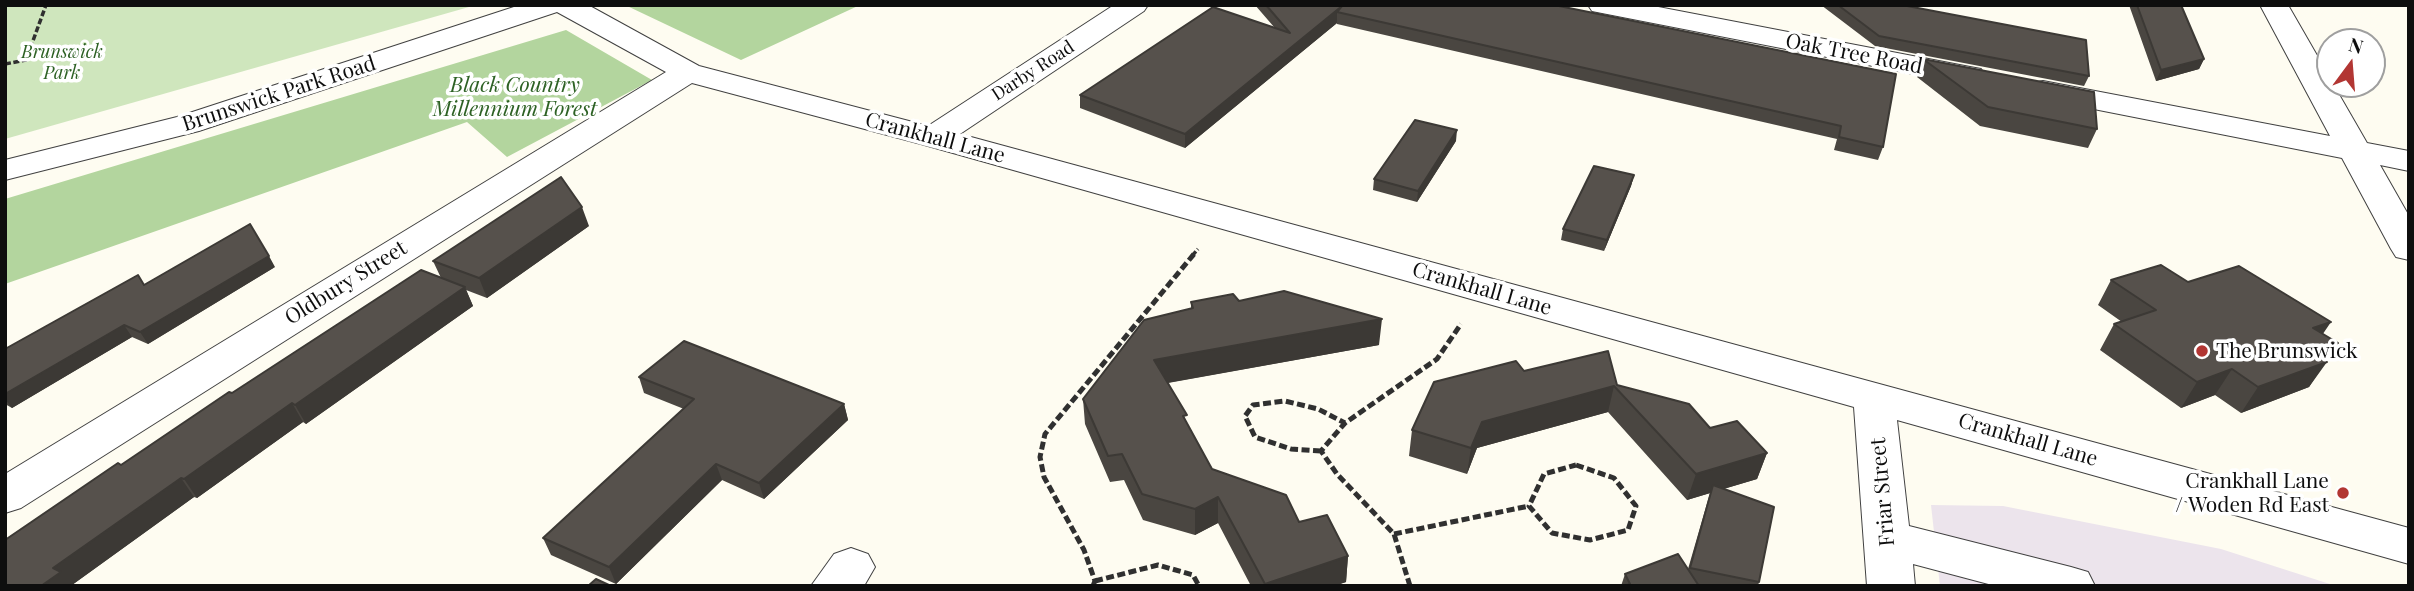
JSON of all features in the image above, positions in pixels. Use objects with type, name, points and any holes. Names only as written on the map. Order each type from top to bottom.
[{"type":"street","name":"Brunswick Park Road","points":[[5,170],[188,124],[549,5]]},
{"type":"street","name":"Crankhall Lane","points":[[566,5],[688,72],[1224,217],[2409,546]]},
{"type":"street","name":"Darby Road","points":[[933,137],[1134,5]]},
{"type":"street","name":"Oak Tree Road","points":[[1602,5],[1742,18],[2004,83],[2409,161]]},
{"type":"street","points":[[2274,5],[2409,249]]},
{"type":"street","name":"Oldbury Street","points":[[5,496],[688,72]]},
{"type":"street","name":"Friar Street","points":[[1874,398],[1891,586]]},
{"type":"street","points":[[1887,539],[2071,586]]},
{"type":"path","points":[[5,64],[26,60],[46,5]]},
{"type":"path","points":[[1199,586],[1194,575],[1158,565],[1094,583],[1084,550],[1044,477],[1040,457],[1045,434],[1224,217]]},
{"type":"path","points":[[1321,452],[1345,423],[1437,359],[1459,327],[1479,288]]},
{"type":"path","points":[[1345,423],[1318,409],[1285,401],[1253,405],[1245,416],[1255,437],[1291,449],[1321,452],[1337,474],[1395,534],[1410,586]]},
{"type":"path","points":[[1576,465],[1614,478],[1636,506],[1628,530],[1590,540],[1552,533],[1529,506],[1544,474],[1576,465]]},
{"type":"path","points":[[1395,534],[1529,506]]},
{"type":"shaded area","points":[[1931,505],[2003,506],[2221,549],[2336,586],[1940,586]]},
{"type":"green space","name":"Brunswick Park","points":[[5,5],[476,5],[5,139]]},
{"type":"green space","points":[[625,5],[860,5],[741,60]]},
{"type":"green space","name":"Black Country Millennium Forest","points":[[566,30],[652,80],[507,157],[467,122],[5,284],[5,199]]},
{"type":"building","points":[[1266,5],[1554,5],[1896,74],[1883,147],[1839,137],[1841,126],[1337,12],[1342,6],[1185,134],[1080,95],[1213,7],[1290,33]]},
{"type":"building","points":[[1838,5],[1902,5],[2086,40],[2089,76],[1879,36]]},
{"type":"building","points":[[2137,5],[2181,5],[2204,59],[2161,70]]},
{"type":"building","points":[[1923,59],[2094,92],[2097,129],[1988,107]]},
{"type":"building","points":[[1415,120],[1457,130],[1418,191],[1374,179]]},
{"type":"building","points":[[1594,166],[1634,175],[1607,240],[1563,229]]},
{"type":"building","points":[[561,177],[582,207],[479,278],[433,261]]},
{"type":"building","points":[[250,224],[269,256],[140,332],[124,325],[5,394],[5,349],[138,275],[144,285]]},
{"type":"building","name":"The Brunswick","points":[[2161,265],[2188,282],[2239,266],[2331,322],[2313,328],[2338,343],[2312,352],[2327,362],[2258,387],[2232,369],[2197,382],[2114,324],[2156,310],[2111,280]]},
{"type":"building","points":[[421,270],[465,287],[295,405],[292,403],[184,479],[181,478],[53,568],[61,572],[41,586],[5,586],[5,540],[118,463],[121,465],[229,392],[232,393]]},
{"type":"building","points":[[1284,291],[1382,319],[1154,360],[1187,415],[1183,416],[1212,469],[1286,495],[1299,522],[1327,515],[1348,556],[1265,584],[1218,497],[1195,509],[1142,494],[1122,454],[1108,456],[1083,399],[1144,320],[1193,308],[1191,302],[1233,294],[1239,301]]},
{"type":"building","points":[[684,341],[844,404],[759,483],[716,464],[609,567],[543,538],[694,399],[639,377]]},
{"type":"building","points":[[1608,351],[1617,385],[1689,404],[1710,428],[1737,421],[1767,453],[1696,474],[1614,386],[1482,422],[1471,448],[1412,430],[1434,382],[1516,361],[1524,371]]},
{"type":"building","points":[[1713,485],[1774,507],[1759,582],[1690,568]]},
{"type":"building","points":[[1678,554],[1699,586],[1625,586],[1630,584],[1625,574]]},
{"type":"building","points":[[596,579],[611,586],[588,586]]},
{"type":"place","name":"The Brunswick","points":[[2202,351]]},
{"type":"place","name":"Crankhall Lane / Woden Rd East","points":[[2343,493]]}]
